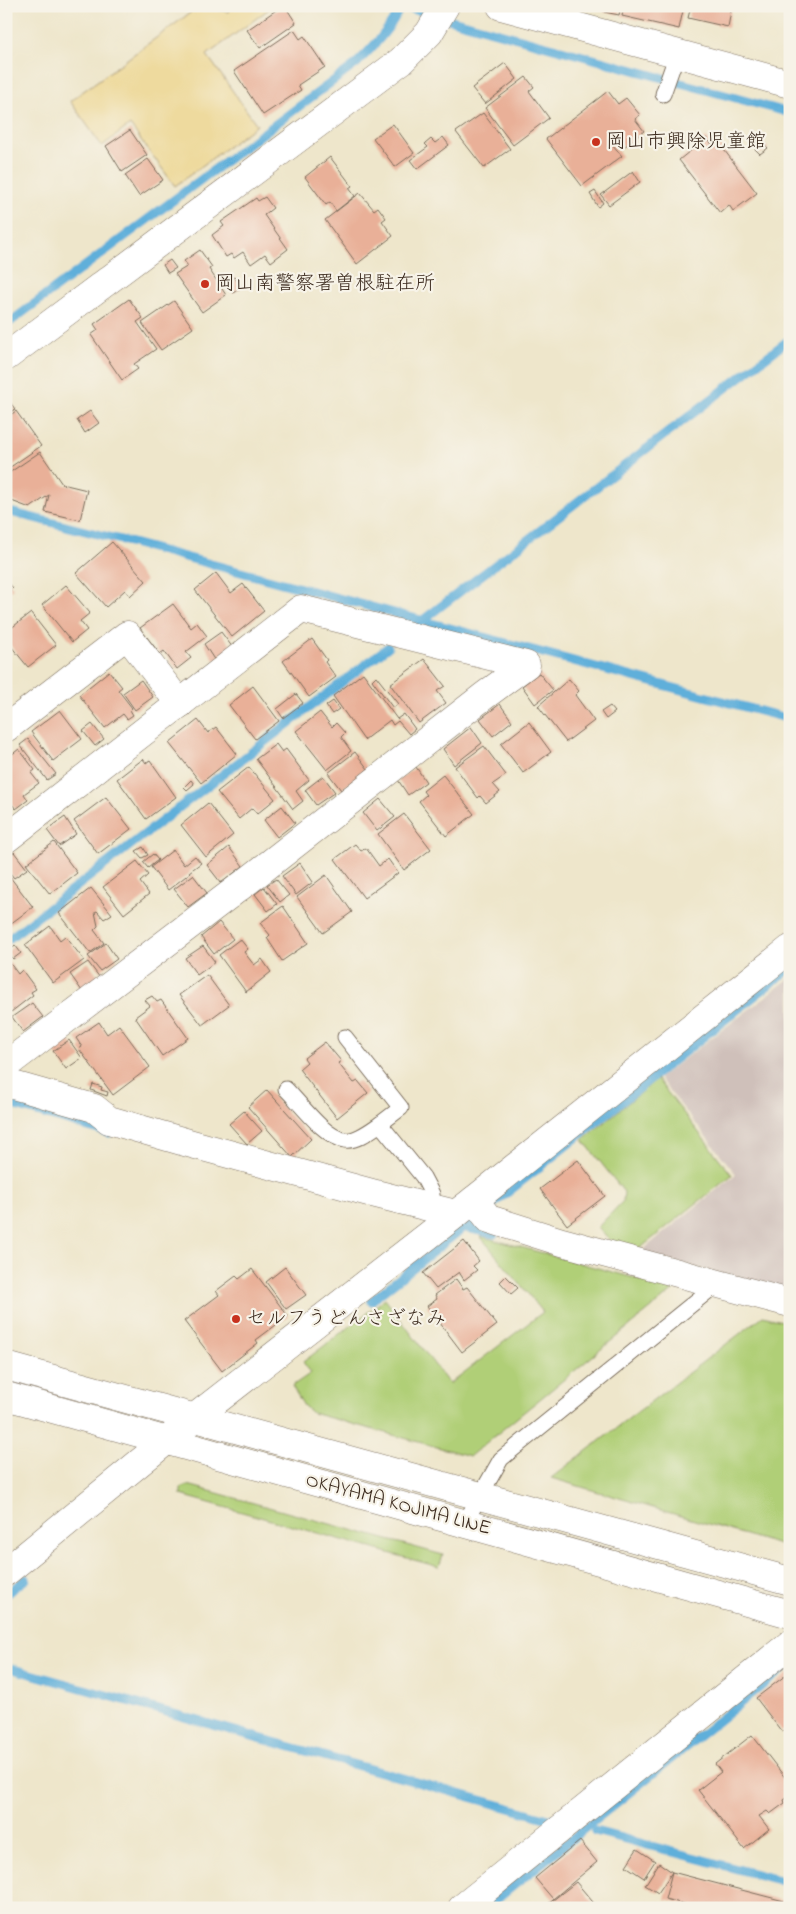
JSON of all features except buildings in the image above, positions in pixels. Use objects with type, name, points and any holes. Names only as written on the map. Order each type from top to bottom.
[{"type":"street","points":[[501,6],[675,60],[790,84]]},
{"type":"street","points":[[6,357],[401,61],[413,49],[440,14]]},
{"type":"street","points":[[6,839],[301,608],[526,665],[6,1065]]},
{"type":"street","points":[[6,728],[127,635],[180,704]]},
{"type":"street","points":[[6,1572],[165,1441],[466,1209],[790,949]]},
{"type":"street","points":[[6,1083],[94,1108],[109,1120],[372,1193],[466,1209],[562,1242],[714,1286],[790,1304]]},
{"type":"street","name":"OKAYAMA KOJIMA LINE","points":[[6,1366],[790,1581]]},
{"type":"street","name":"OKAYAMA KOJIMA LINE","points":[[6,1396],[790,1614]]},
{"type":"street","points":[[462,1908],[790,1644]]},
{"type":"lane","points":[[664,92],[675,60]]},
{"type":"lane","points":[[286,1089],[330,1135],[345,1141],[354,1139],[380,1124],[401,1108],[345,1037]]},
{"type":"lane","points":[[380,1124],[423,1177],[432,1194],[466,1209]]},
{"type":"lane","points":[[464,1524],[501,1459],[714,1286]]},
{"type":"shaded area","points":[[790,978],[790,1292],[639,1253],[736,1174],[659,1078]]},
{"type":"green space","points":[[657,1079],[732,1175],[633,1254],[618,1249],[598,1227],[623,1201],[624,1192],[583,1140]]},
{"type":"green space","points":[[480,1236],[675,1289],[470,1456],[312,1413],[304,1406],[292,1386],[311,1373],[303,1362],[385,1299],[449,1384],[543,1312]]},
{"type":"green space","points":[[763,1316],[790,1323],[790,1548],[551,1478]]},
{"type":"green space","points":[[188,1485],[443,1555],[439,1567],[181,1495],[181,1488]]},
{"type":"sand","points":[[191,6],[206,6],[228,12],[230,6],[273,6],[207,55],[257,125],[175,186],[130,125],[102,146],[70,101],[190,13]]},
{"type":"waterway","points":[[6,325],[356,64],[387,30],[400,6]]},
{"type":"waterway","points":[[401,6],[790,113]]},
{"type":"waterway","points":[[419,623],[790,339]]},
{"type":"waterway","points":[[6,511],[125,541],[790,719]]},
{"type":"waterway","points":[[6,941],[388,647]]},
{"type":"waterway","points":[[371,1301],[790,968]]},
{"type":"waterway","points":[[6,1103],[109,1133]]},
{"type":"waterway","points":[[463,1227],[494,1234]]},
{"type":"waterway","points":[[6,1594],[26,1579]]},
{"type":"waterway","points":[[486,1908],[790,1663]]},
{"type":"waterway","points":[[6,1667],[552,1820]]},
{"type":"waterway","points":[[595,1831],[790,1883]]},
{"type":"place","name":"岡山市興除児童館","points":[[596,142]]},
{"type":"place","name":"岡山南警察署曽根駐在所","points":[[205,284]]},
{"type":"place","name":"セルフうどんさざなみ","points":[[236,1319]]}]
